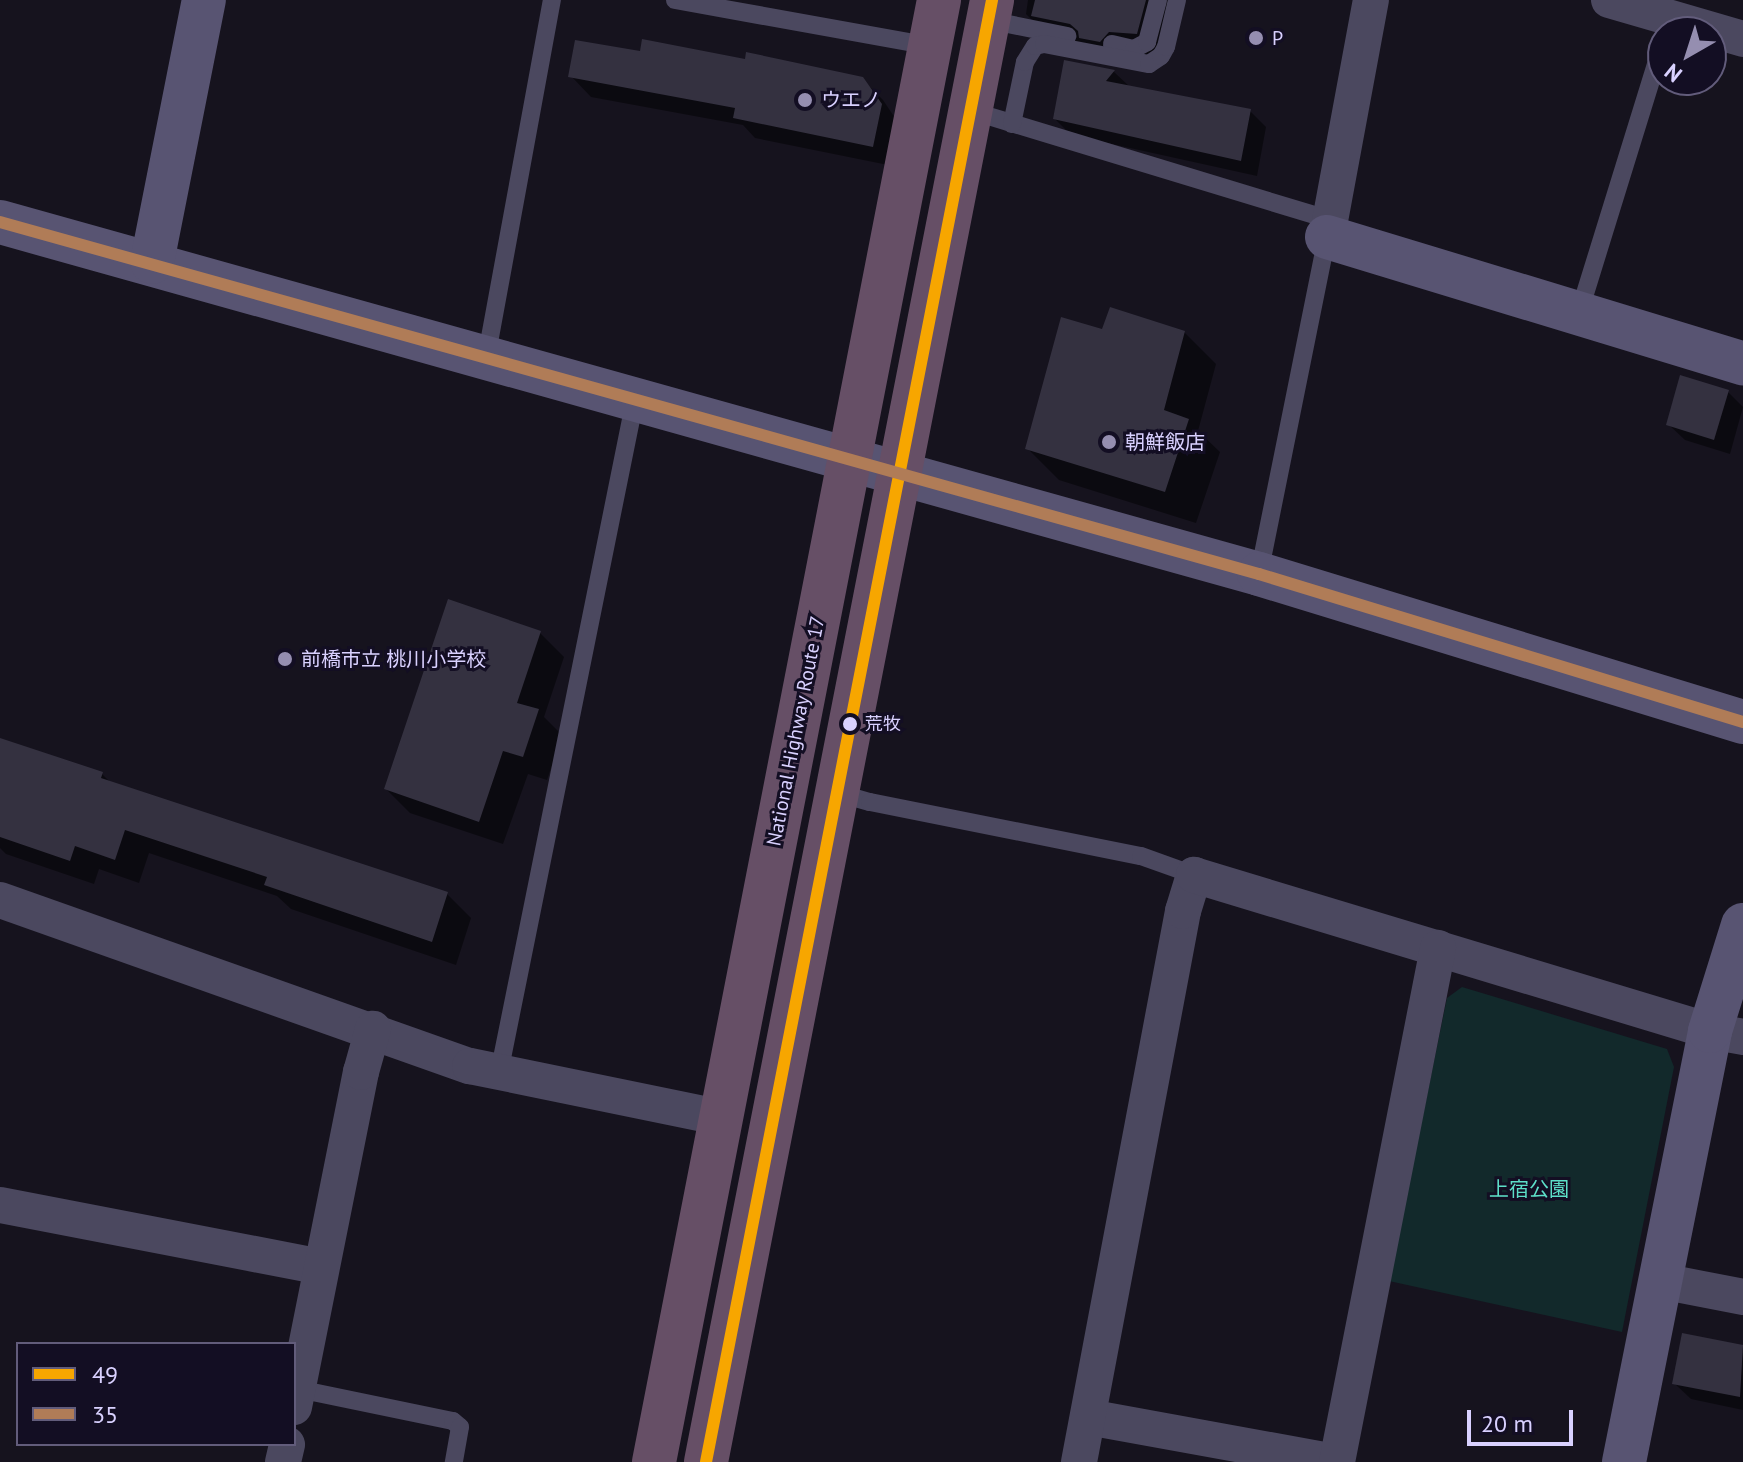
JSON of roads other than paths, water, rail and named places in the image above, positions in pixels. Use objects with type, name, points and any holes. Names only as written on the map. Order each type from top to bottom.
[{"type":"highway","name":"National Highway Route 17","points":[[654,1462],[939,0]]},
{"type":"highway","points":[[706,1462],[990,10]]},
{"type":"main road","points":[[152,262],[204,0]]},
{"type":"main road","points":[[0,222],[152,262],[486,359],[1259,574],[1743,722]]},
{"type":"main road","points":[[1329,229],[1579,313],[1743,363]]},
{"type":"main road","points":[[1624,1462],[1661,1281],[1726,1034],[1743,925]]},
{"type":"street","points":[[1329,229],[1371,0]]},
{"type":"street","points":[[1609,0],[1647,21]]},
{"type":"street","points":[[1079,1462],[1183,911],[1194,875],[1726,1034]]},
{"type":"street","points":[[0,900],[499,1073],[719,1117]]},
{"type":"street","points":[[1088,1417],[1336,1462],[1438,948]]},
{"type":"street","points":[[296,1398],[361,1072],[373,1029]]},
{"type":"street","points":[[0,1205],[321,1267]]},
{"type":"street","points":[[1661,1281],[1743,1297]]},
{"type":"lane","points":[[486,359],[552,0]]},
{"type":"lane","points":[[675,0],[930,46]]},
{"type":"lane","points":[[990,10],[1134,49],[1147,42],[1151,34],[1158,0]]},
{"type":"lane","points":[[1012,124],[1025,62],[1035,46],[1044,44],[1149,64],[1161,56],[1166,47],[1177,0]]},
{"type":"lane","points":[[1579,313],[1647,93]]},
{"type":"lane","points":[[972,111],[1329,229],[1259,574]]},
{"type":"lane","points":[[499,1073],[635,400]]},
{"type":"lane","points":[[838,793],[1141,856],[1194,875]]},
{"type":"lane","points":[[296,1398],[453,1421],[460,1427],[454,1462]]},
{"type":"place","name":"P","points":[[1256,38]]},
{"type":"place","name":"ウエノ","points":[[805,100]]},
{"type":"place","name":"朝鮮飯店","points":[[1109,442]]},
{"type":"place","name":"前橋市立 桃川小学校","points":[[285,659]]},
{"type":"place","name":"荒牧","points":[[850,724]]},
{"type":"park label","name":"上宿公園","points":[[1529,1189]]}]
